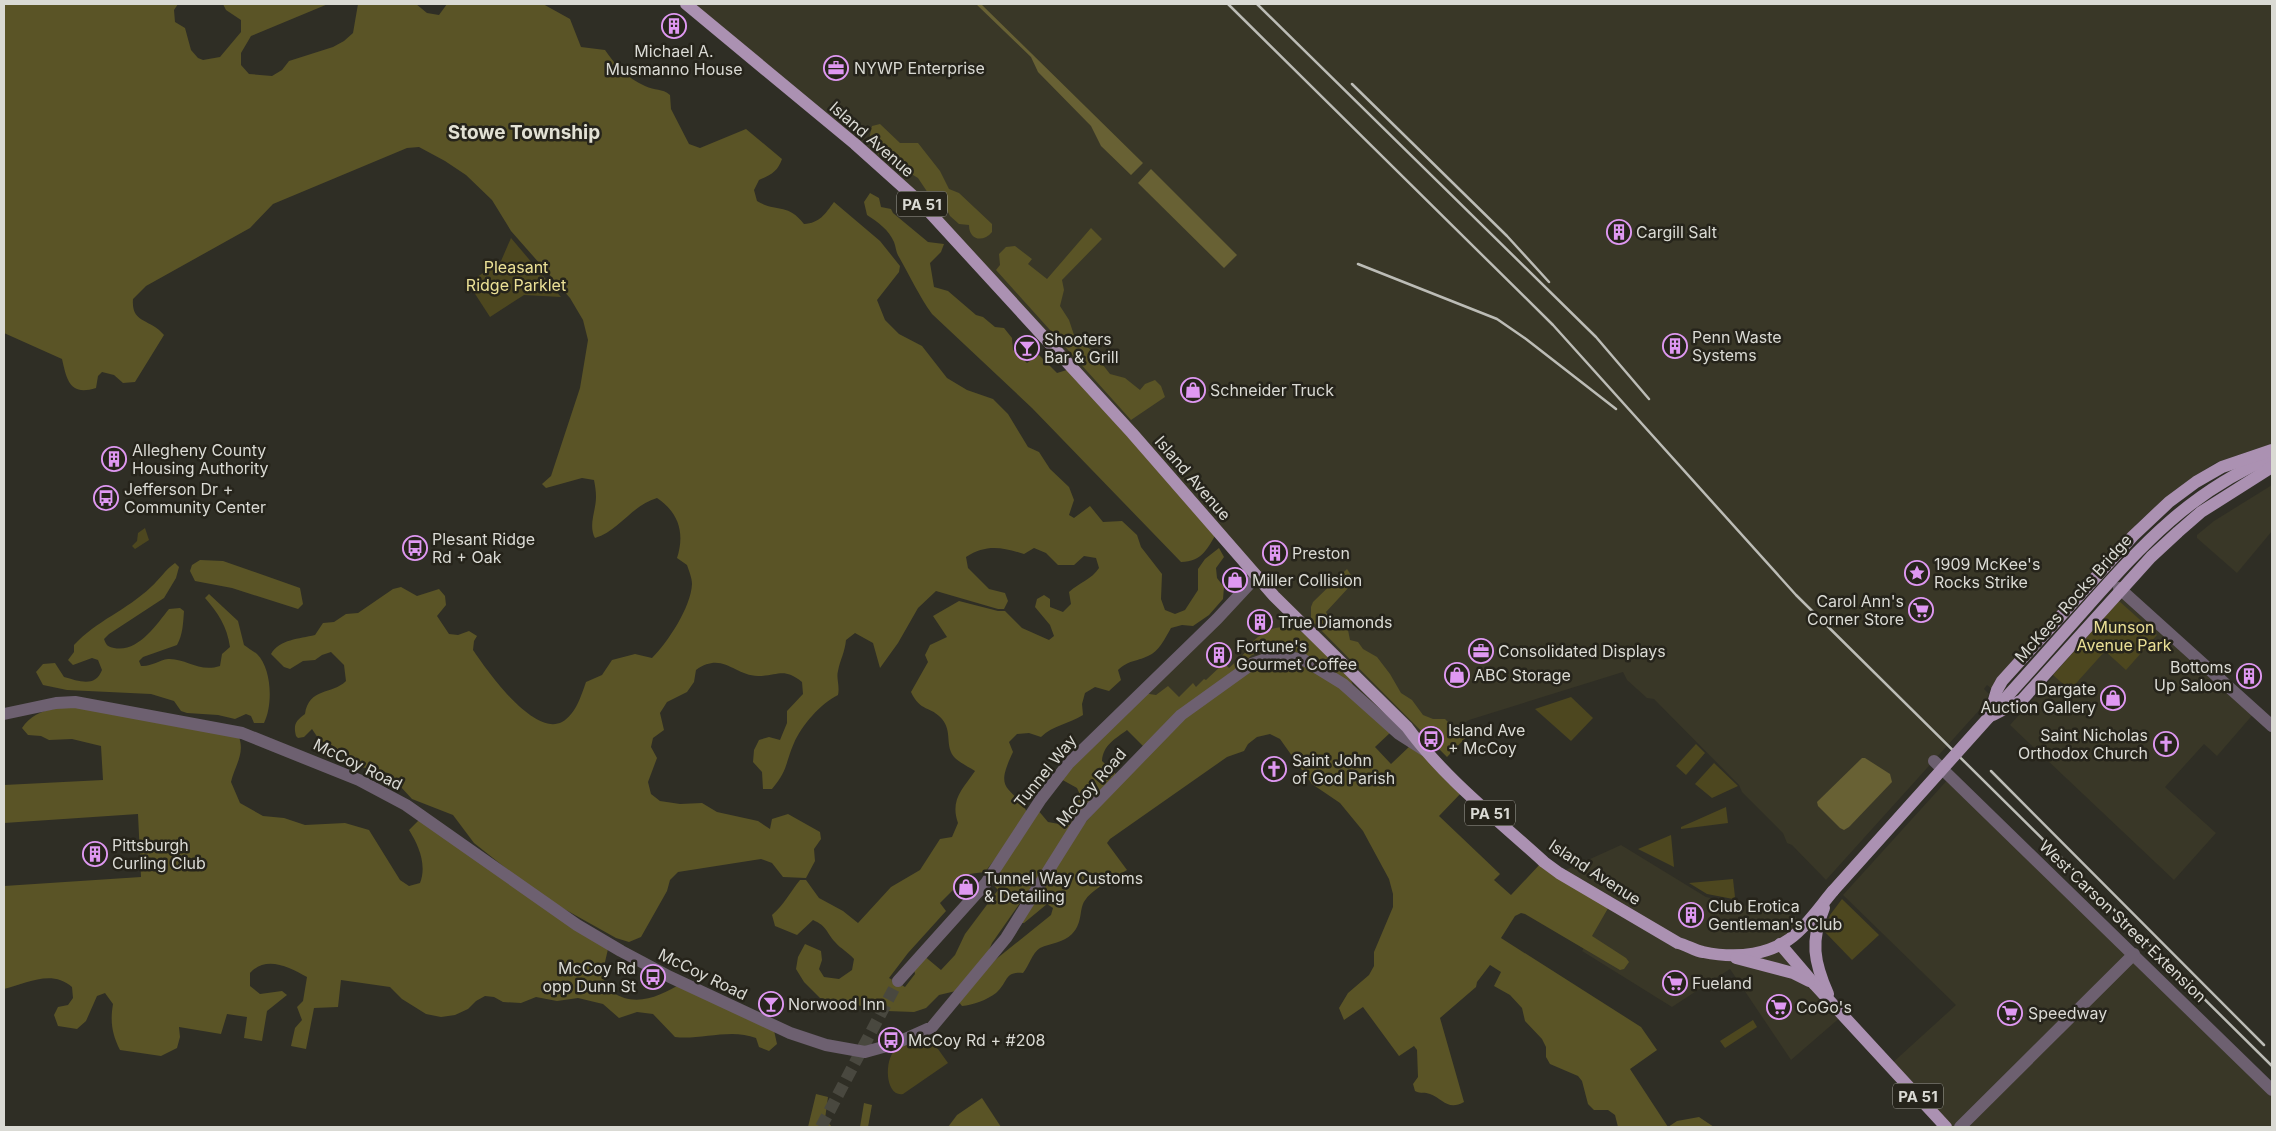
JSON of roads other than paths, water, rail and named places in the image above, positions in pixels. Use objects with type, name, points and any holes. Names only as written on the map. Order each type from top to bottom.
[{"type":"main road","name":"Island Avenue","points":[[686,4],[855,144],[922,204],[1132,433],[1257,576],[1407,727],[1424,750],[1559,873],[1678,943],[1693,947],[1754,948],[1760,951]]},
{"type":"main road","points":[[1990,715],[2002,681],[2145,523],[2188,487],[2222,467],[2272,450]]},
{"type":"main road","name":"McKees Rocks Bridge","points":[[1780,944],[1799,931],[2143,546],[2175,515],[2225,481],[2272,457]]},
{"type":"main road","points":[[1990,715],[2022,700],[2120,589],[2201,512],[2272,467]]},
{"type":"main road","points":[[1832,892],[1818,925],[1814,949],[1818,972],[1832,1003]]},
{"type":"main road","name":"Island Avenue","points":[[1693,947],[1700,952],[1754,955],[1780,944]]},
{"type":"main road","name":"PA 51","points":[[1780,944],[1815,985],[1946,1127]]},
{"type":"main road","points":[[1729,955],[1755,965],[1793,973],[1815,985]]},
{"type":"street","name":"Tunnel Way","points":[[898,981],[986,882],[1041,798],[1068,764],[1218,619],[1257,576]]},
{"type":"street","points":[[2120,589],[2272,726]]},
{"type":"street","name":"McCoy Road","points":[[4,714],[56,703],[75,702],[223,728],[261,739],[359,780],[406,806],[577,926],[670,977],[790,1032],[826,1045],[865,1052],[894,1044],[932,1027],[1006,938],[1082,817],[1181,715],[1252,664],[1277,655],[1304,660],[1343,684],[1399,734],[1424,750]]},
{"type":"street","name":"West Carson Street Extension","points":[[1934,760],[2272,1090]]},
{"type":"street","points":[[1960,1127],[2134,954]]},
{"type":"tunnel","points":[[821,1127],[898,981]]},
{"type":"railway","points":[[1228,4],[1553,325],[1796,595],[2272,1066]]},
{"type":"railway","points":[[1257,4],[1596,337],[1649,399]]},
{"type":"railway","points":[[1352,84],[1507,236],[1549,282]]},
{"type":"railway","points":[[1358,264],[1497,319],[1526,339],[1616,409]]},
{"type":"railway","points":[[1991,771],[2264,1045]]},
{"type":"place","name":"Michael A. Musmanno House","points":[[674,26]]},
{"type":"place","name":"NYWP Enterprise","points":[[836,68]]},
{"type":"place","name":"Cargill Salt","points":[[1619,232]]},
{"type":"place","name":"Penn Waste Systems","points":[[1675,346]]},
{"type":"place","name":"Shooters Bar & Grill","points":[[1027,348]]},
{"type":"place","name":"Schneider Truck","points":[[1193,390]]},
{"type":"place","name":"Allegheny County Housing Authority","points":[[114,459]]},
{"type":"place","name":"Jefferson Dr + Community Center","points":[[106,498]]},
{"type":"place","name":"Plesant Ridge Rd + Oak","points":[[415,548]]},
{"type":"place","name":"Preston","points":[[1275,553]]},
{"type":"place","name":"1909 McKee's Rocks Strike","points":[[1917,573]]},
{"type":"place","name":"Miller Collision","points":[[1235,580]]},
{"type":"place","name":"Carol Ann's Corner Store","points":[[1921,610]]},
{"type":"place","name":"True Diamonds","points":[[1260,622]]},
{"type":"place","name":"Consolidated Displays","points":[[1481,651]]},
{"type":"place","name":"Fortune's Gourmet Coffee","points":[[1219,655]]},
{"type":"place","name":"ABC Storage","points":[[1457,675]]},
{"type":"place","name":"Bottoms Up Saloon","points":[[2249,676]]},
{"type":"place","name":"Dargate Auction Gallery","points":[[2113,698]]},
{"type":"place","name":"Island Ave + McCoy","points":[[1431,739]]},
{"type":"place","name":"Saint Nicholas Orthodox Church","points":[[2166,744]]},
{"type":"place","name":"Saint John of God Parish","points":[[1274,769]]},
{"type":"place","name":"Pittsburgh Curling Club","points":[[95,854]]},
{"type":"place","name":"Tunnel Way Customs & Detailing","points":[[966,887]]},
{"type":"place","name":"Club Erotica Gentleman's Club","points":[[1691,915]]},
{"type":"place","name":"McCoy Rd opp Dunn St","points":[[653,977]]},
{"type":"place","name":"Fueland","points":[[1675,983]]},
{"type":"place","name":"Norwood Inn","points":[[771,1004]]},
{"type":"place","name":"CoGo's","points":[[1779,1007]]},
{"type":"place","name":"Speedway","points":[[2010,1013]]},
{"type":"place","name":"McCoy Rd + #208","points":[[891,1040]]},
{"type":"district","name":"Stowe Township","points":[[524,132]]},
{"type":"park label","name":"Pleasant Ridge Parklet","points":[[516,276]]},
{"type":"park label","name":"Munson Avenue Park","points":[[2124,636]]}]
